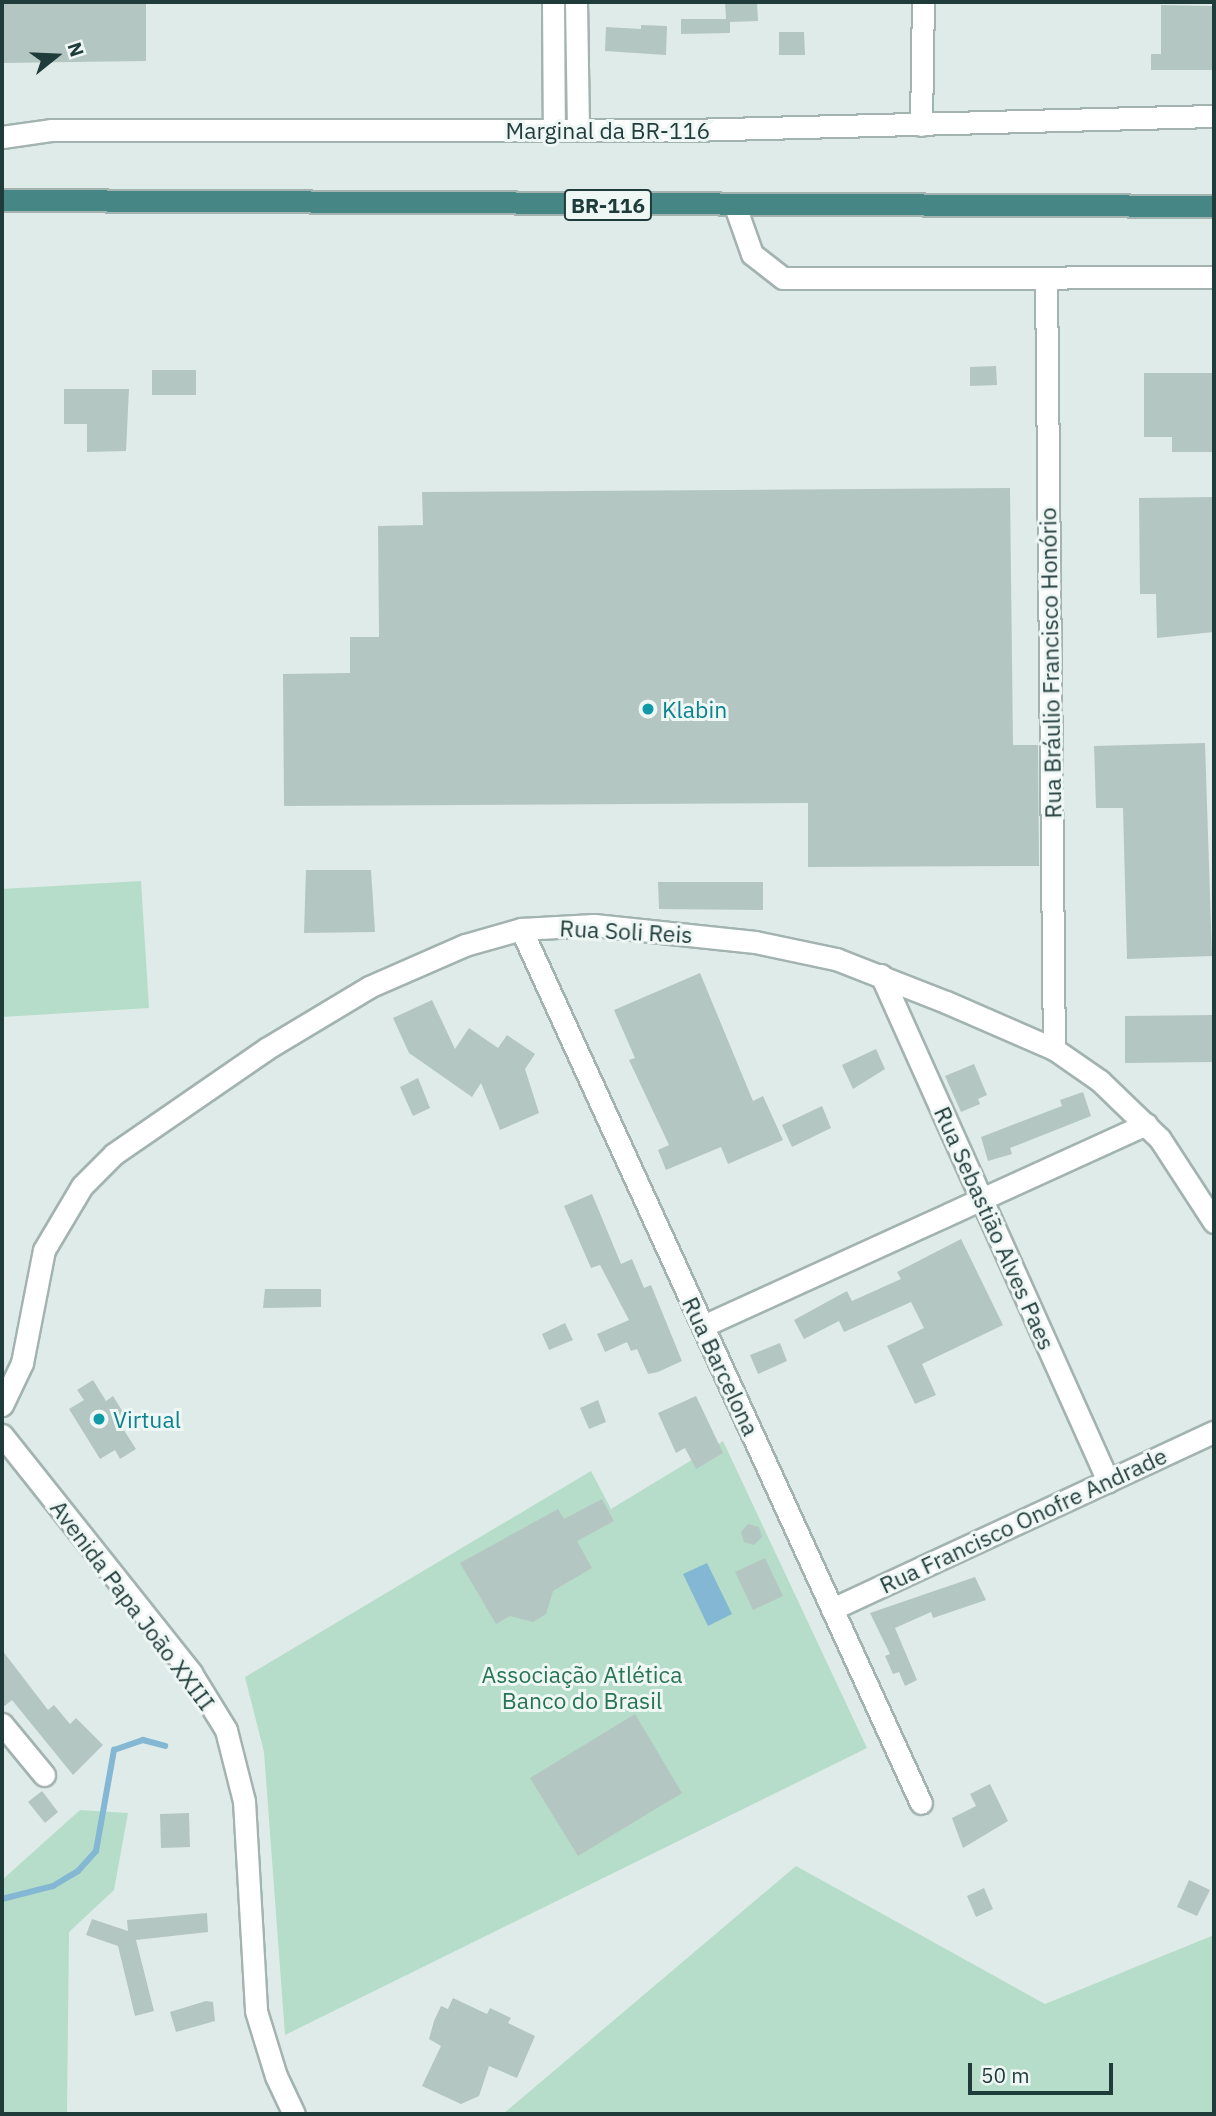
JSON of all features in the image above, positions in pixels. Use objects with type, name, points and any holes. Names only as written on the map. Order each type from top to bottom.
[{"type":"highway","name":"BR-116","points":[[2,200],[735,206],[1214,205]]},
{"type":"street","points":[[553,2],[554,130]]},
{"type":"street","points":[[576,2],[578,130]]},
{"type":"street","points":[[921,125],[923,2]]},
{"type":"street","name":"Marginal da BR-116","points":[[2,137],[51,130],[578,130],[921,125],[1214,116]]},
{"type":"street","points":[[735,206],[752,254],[783,278],[1214,277]]},
{"type":"street","name":"Rua Bráulio Francisco Honório","points":[[1045,278],[1054,1049]]},
{"type":"street","name":"Rua Soli Reis","points":[[2,1405],[22,1363],[44,1250],[82,1186],[114,1154],[266,1049],[369,987],[465,945],[521,929],[594,925],[698,934],[804,950],[881,975],[1054,1049],[1100,1081],[1146,1124],[1175,1158],[1214,1222]]},
{"type":"street","name":"Rua Barcelona","points":[[521,929],[921,1803]]},
{"type":"street","name":"Rua Sebastião Alves Paes","points":[[881,975],[1108,1481]]},
{"type":"street","points":[[703,1326],[1146,1124]]},
{"type":"street","name":"Rua Francisco Onofre Andrade","points":[[832,1609],[1214,1432]]},
{"type":"street","name":"Avenida Papa João XXIII","points":[[2,1435],[191,1673],[226,1730],[244,1801],[256,2011],[276,2076],[294,2114]]},
{"type":"street","points":[[2,1724],[44,1775]]},
{"type":"green space","points":[[141,881],[149,1008],[2,1017],[2,889]]},
{"type":"green space","name":"Associação Atlética Banco do Brasil","points":[[723,1441],[867,1748],[285,2035],[264,1752],[245,1677],[591,1471],[611,1509]]},
{"type":"green space","points":[[80,1810],[128,1813],[114,1890],[69,1932],[67,2114],[2,2114],[2,1880]]},
{"type":"green space","points":[[796,1866],[1045,2004],[1214,1935],[1214,2114],[503,2114]]},
{"type":"water","points":[[707,1563],[732,1614],[708,1626],[683,1574]]},
{"type":"building","points":[[2,2],[146,2],[146,61],[2,63]]},
{"type":"building","points":[[725,2],[757,2],[758,21],[730,22],[730,33],[681,34],[681,19],[726,19]]},
{"type":"building","points":[[1161,5],[1214,6],[1214,70],[1151,70],[1151,54],[1161,54]]},
{"type":"building","points":[[641,25],[667,26],[666,55],[605,51],[606,27],[641,29]]},
{"type":"building","points":[[779,32],[804,32],[805,55],[779,55]]},
{"type":"building","points":[[996,366],[997,385],[970,386],[970,367]]},
{"type":"building","points":[[152,370],[196,370],[196,395],[152,395]]},
{"type":"building","points":[[1144,373],[1214,373],[1214,452],[1172,452],[1172,437],[1144,437]]},
{"type":"building","points":[[64,389],[129,389],[126,451],[87,452],[87,424],[64,424]]},
{"type":"building","name":"Klabin","points":[[1010,488],[1013,745],[1038,745],[1039,866],[808,867],[808,803],[284,806],[283,674],[350,673],[350,637],[379,637],[378,526],[423,525],[422,492]]},
{"type":"building","points":[[1214,497],[1214,632],[1157,638],[1156,594],[1140,594],[1139,498]]},
{"type":"building","points":[[1205,743],[1212,956],[1127,959],[1123,808],[1096,808],[1094,746]]},
{"type":"building","points":[[306,870],[371,870],[375,932],[304,933]]},
{"type":"building","points":[[658,882],[763,882],[763,910],[659,909]]},
{"type":"building","points":[[700,973],[753,1101],[763,1096],[783,1140],[728,1164],[721,1147],[666,1170],[658,1150],[669,1145],[629,1060],[635,1058],[614,1010]]},
{"type":"building","points":[[432,1000],[455,1049],[469,1028],[498,1048],[507,1035],[535,1054],[525,1069],[539,1113],[500,1130],[481,1083],[472,1097],[409,1053],[393,1018]]},
{"type":"building","points":[[1213,1015],[1213,1062],[1125,1063],[1125,1016]]},
{"type":"building","points":[[876,1049],[885,1069],[853,1089],[842,1065]]},
{"type":"building","points":[[974,1064],[987,1095],[978,1099],[980,1104],[961,1112],[945,1076]]},
{"type":"building","points":[[418,1078],[430,1108],[413,1116],[400,1087]]},
{"type":"building","points":[[1083,1092],[1091,1116],[1010,1148],[1012,1154],[988,1161],[981,1137],[1062,1106],[1060,1100]]},
{"type":"building","points":[[822,1106],[831,1128],[792,1147],[782,1125]]},
{"type":"building","points":[[592,1194],[621,1264],[632,1259],[644,1288],[651,1285],[682,1361],[658,1372],[648,1374],[637,1349],[631,1351],[627,1342],[605,1352],[597,1334],[629,1320],[600,1265],[591,1268],[564,1206]]},
{"type":"building","points":[[961,1239],[1003,1325],[922,1364],[936,1395],[915,1404],[887,1346],[924,1328],[911,1302],[844,1332],[839,1321],[804,1339],[794,1320],[847,1291],[852,1301],[901,1279],[897,1272]]},
{"type":"building","points":[[265,1289],[321,1289],[321,1307],[263,1308]]},
{"type":"building","points":[[565,1323],[573,1340],[549,1350],[542,1334]]},
{"type":"building","points":[[780,1343],[787,1361],[758,1374],[750,1355]]},
{"type":"building","name":"Virtual","points":[[93,1380],[106,1401],[113,1396],[126,1417],[118,1421],[136,1449],[120,1459],[115,1450],[100,1459],[69,1409],[84,1400],[77,1390]]},
{"type":"building","points":[[696,1396],[723,1453],[696,1469],[685,1448],[676,1453],[658,1413]]},
{"type":"building","points":[[598,1400],[606,1422],[589,1429],[580,1408]]},
{"type":"building","points":[[602,1499],[614,1521],[577,1541],[592,1568],[553,1591],[546,1614],[533,1622],[510,1616],[496,1624],[460,1563],[558,1509],[564,1519]]},
{"type":"building","points":[[748,1524],[759,1527],[762,1537],[754,1545],[744,1542],[741,1532]]},
{"type":"building","points":[[765,1558],[783,1596],[753,1610],[735,1572]]},
{"type":"building","points":[[975,1577],[986,1600],[933,1618],[931,1612],[895,1628],[917,1680],[905,1686],[899,1672],[893,1674],[885,1656],[890,1654],[870,1613]]},
{"type":"building","points":[[2,1650],[48,1710],[54,1705],[70,1724],[76,1718],[103,1745],[73,1775],[12,1700],[2,1708]]},
{"type":"building","points":[[635,1714],[682,1793],[578,1856],[530,1778]]},
{"type":"building","points":[[990,1784],[1008,1821],[963,1848],[952,1818],[976,1806],[970,1794]]},
{"type":"building","points":[[42,1791],[58,1812],[45,1823],[28,1802]]},
{"type":"building","points":[[189,1813],[190,1847],[161,1848],[160,1814]]},
{"type":"building","points":[[1189,1880],[1210,1890],[1197,1916],[1177,1907]]},
{"type":"building","points":[[984,1888],[993,1909],[976,1917],[967,1896]]},
{"type":"building","points":[[207,1913],[208,1932],[136,1940],[154,2011],[135,2016],[118,1946],[86,1935],[92,1919],[128,1931],[127,1920]]},
{"type":"building","points":[[453,1998],[487,2014],[490,2008],[511,2018],[508,2023],[535,2036],[517,2078],[489,2066],[479,2096],[461,2104],[422,2086],[441,2046],[429,2039],[434,2021],[441,2006],[448,2009]]},
{"type":"building","points":[[206,2001],[213,2002],[215,2021],[176,2032],[170,2012]]},
{"type":"waterway","points":[[2,1899],[53,1886],[78,1871],[96,1851],[114,1750],[143,1740],[165,1746]]},
{"type":"place","name":"Klabin","points":[[648,709]]},
{"type":"place","name":"Virtual","points":[[99,1419]]}]
